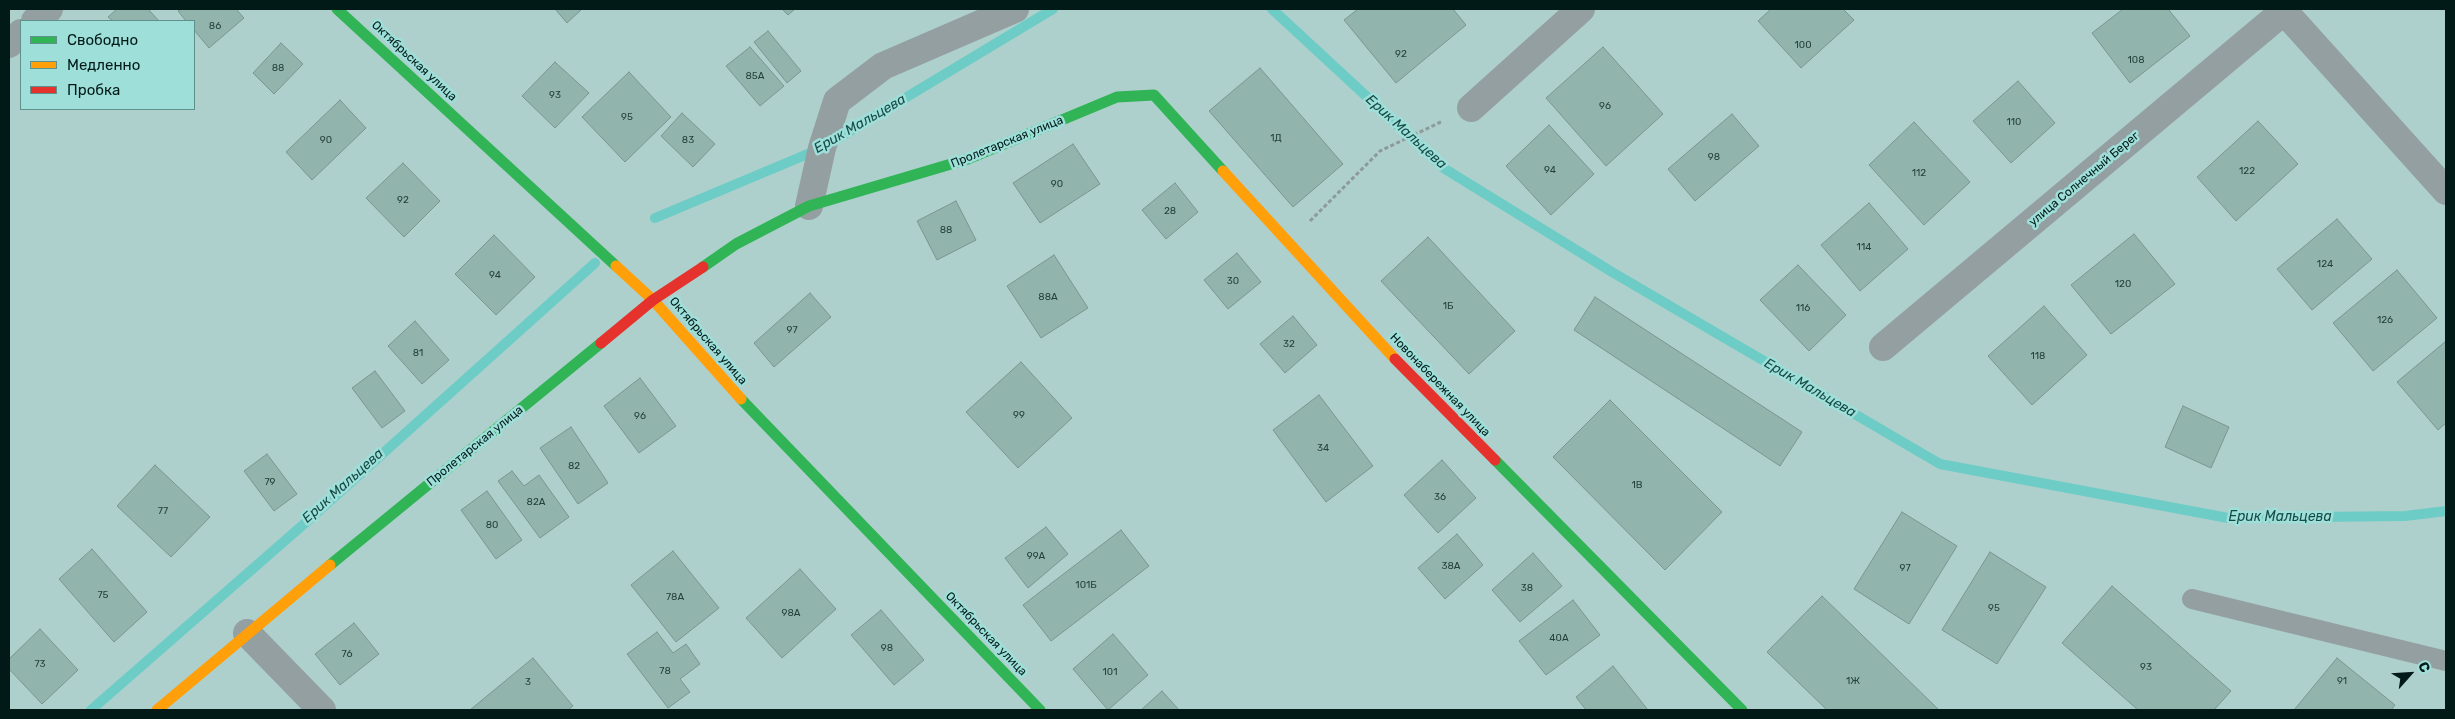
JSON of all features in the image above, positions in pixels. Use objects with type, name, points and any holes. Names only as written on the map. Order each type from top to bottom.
[{"type":"street","points":[[36,20],[49,9]]},
{"type":"street","name":"Октябрьская улица","points":[[337,9],[653,300],[740,398],[1040,710]]},
{"type":"street","points":[[809,206],[822,148],[837,101],[883,66],[1015,9]]},
{"type":"street","points":[[1471,108],[1581,9]]},
{"type":"street","name":"улица Солнечный Берег","points":[[1883,347],[2283,10],[2446,191]]},
{"type":"street","points":[[9,44],[20,34]]},
{"type":"street","name":"Новонабережная улица","points":[[1117,97],[1154,95],[1401,365],[1742,710]]},
{"type":"street","name":"Пролетарская улица","points":[[157,710],[247,633],[653,300],[736,244],[809,206],[968,160],[1117,97]]},
{"type":"street","points":[[247,633],[322,710]]},
{"type":"lane","points":[[2192,599],[2446,661]]},
{"type":"path","points":[[1288,243],[1380,151],[1432,126]]},
{"type":"building","points":[[117,9],[148,9],[158,20],[112,20],[108,17]]},
{"type":"building","points":[[182,9],[236,9],[244,18],[209,48],[195,31],[195,20],[185,20],[178,11]]},
{"type":"building","points":[[555,9],[582,9],[567,23]]},
{"type":"building","points":[[782,9],[795,9],[788,15]]},
{"type":"building","points":[[1358,9],[1453,9],[1466,25],[1396,83],[1344,20]]},
{"type":"building","points":[[1771,9],[1843,9],[1854,20],[1801,68],[1758,21]]},
{"type":"building","points":[[2123,9],[2168,9],[2190,36],[2130,83],[2092,33]]},
{"type":"building","points":[[768,31],[801,71],[787,83],[754,42]]},
{"type":"building","points":[[281,43],[303,64],[274,94],[253,73]]},
{"type":"building","points":[[750,47],[784,86],[760,106],[726,66]]},
{"type":"building","points":[[1603,47],[1663,114],[1606,166],[1546,98]]},
{"type":"building","points":[[555,62],[589,93],[555,128],[522,96]]},
{"type":"building","points":[[1260,68],[1343,164],[1293,207],[1209,111]]},
{"type":"building","points":[[629,72],[671,117],[625,162],[582,117]]},
{"type":"building","points":[[2018,81],[2055,123],[2011,163],[1973,121]]},
{"type":"building","points":[[340,100],[366,128],[312,180],[286,152]]},
{"type":"building","points":[[682,113],[715,144],[693,167],[661,136]]},
{"type":"building","points":[[1732,114],[1759,146],[1695,201],[1668,169]]},
{"type":"building","points":[[2258,121],[2298,164],[2236,221],[2197,177]]},
{"type":"building","points":[[1914,122],[1970,182],[1924,225],[1869,165]]},
{"type":"building","points":[[1549,125],[1594,174],[1551,215],[1506,166]]},
{"type":"building","points":[[1073,144],[1100,184],[1040,223],[1013,183]]},
{"type":"building","points":[[403,163],[440,201],[404,237],[366,198]]},
{"type":"building","points":[[1175,183],[1198,212],[1166,239],[1142,210]]},
{"type":"building","points":[[956,201],[976,240],[937,260],[917,221]]},
{"type":"building","points":[[1869,203],[1908,249],[1860,291],[1821,245]]},
{"type":"building","points":[[2337,219],[2372,259],[2312,310],[2277,269]]},
{"type":"building","points":[[2134,234],[2175,284],[2111,334],[2071,285]]},
{"type":"building","points":[[494,235],[535,277],[496,315],[455,274]]},
{"type":"building","points":[[1428,237],[1515,331],[1469,374],[1381,281]]},
{"type":"building","points":[[1237,253],[1261,282],[1228,309],[1204,280]]},
{"type":"building","points":[[1054,255],[1088,308],[1041,338],[1007,286]]},
{"type":"building","points":[[1798,265],[1846,315],[1809,351],[1760,300]]},
{"type":"building","points":[[2397,270],[2437,318],[2373,371],[2333,323]]},
{"type":"building","points":[[810,293],[831,317],[774,367],[754,343]]},
{"type":"building","points":[[1595,297],[1802,432],[1780,466],[1574,330]]},
{"type":"building","points":[[2044,306],[2087,355],[2032,405],[1988,356]]},
{"type":"building","points":[[1293,316],[1317,345],[1285,373],[1260,344]]},
{"type":"building","points":[[415,321],[449,360],[422,384],[388,346]]},
{"type":"building","points":[[2446,341],[2446,423],[2438,430],[2397,382]]},
{"type":"building","points":[[1021,362],[1072,418],[1018,468],[966,412]]},
{"type":"building","points":[[375,371],[405,411],[382,428],[352,388]]},
{"type":"building","points":[[640,378],[676,426],[639,453],[604,406]]},
{"type":"building","points":[[1319,395],[1373,466],[1326,502],[1273,430]]},
{"type":"building","points":[[1610,400],[1722,512],[1665,570],[1553,457]]},
{"type":"building","points":[[2183,406],[2229,427],[2211,468],[2165,447]]},
{"type":"building","points":[[571,427],[608,483],[578,504],[540,448]]},
{"type":"building","points":[[267,454],[297,494],[274,511],[244,471]]},
{"type":"building","points":[[1442,460],[1476,498],[1438,533],[1404,495]]},
{"type":"building","points":[[155,465],[210,517],[171,557],[117,506]]},
{"type":"building","points":[[512,471],[524,486],[539,475],[569,517],[540,538],[498,481]]},
{"type":"building","points":[[487,491],[522,540],[496,559],[461,510]]},
{"type":"building","points":[[1902,512],[1957,546],[1909,624],[1854,589]]},
{"type":"building","points":[[1046,527],[1068,554],[1028,588],[1005,558]]},
{"type":"building","points":[[1121,530],[1149,566],[1051,641],[1023,605]]},
{"type":"building","points":[[1457,534],[1483,565],[1445,599],[1418,568]]},
{"type":"building","points":[[92,549],[147,612],[114,642],[59,579]]},
{"type":"building","points":[[673,551],[719,608],[676,642],[631,585]]},
{"type":"building","points":[[1990,552],[2046,587],[1997,664],[1942,630]]},
{"type":"building","points":[[1533,553],[1562,586],[1520,622],[1492,590]]},
{"type":"building","points":[[800,569],[836,609],[782,658],[746,618]]},
{"type":"building","points":[[2112,586],[2231,691],[2214,710],[2138,710],[2062,643]]},
{"type":"building","points":[[1822,596],[1939,710],[1827,710],[1767,652]]},
{"type":"building","points":[[1573,600],[1600,635],[1546,675],[1519,641]]},
{"type":"building","points":[[881,610],[924,660],[894,685],[851,635]]},
{"type":"building","points":[[354,623],[379,654],[340,685],[315,654]]},
{"type":"building","points":[[40,629],[78,670],[42,704],[9,669],[9,659]]},
{"type":"building","points":[[657,632],[673,653],[686,644],[700,664],[680,679],[690,692],[668,708],[627,654]]},
{"type":"building","points":[[1113,634],[1148,675],[1108,710],[1073,669]]},
{"type":"building","points":[[533,658],[573,706],[568,710],[470,710]]},
{"type":"building","points":[[2337,658],[2395,705],[2391,710],[2294,710]]},
{"type":"building","points":[[1613,666],[1648,710],[1586,710],[1576,697]]},
{"type":"building","points":[[1162,691],[1179,710],[1141,710]]},
{"type":"waterway","name":"Ерик Мальцева","points":[[655,218],[822,148],[1053,9]]},
{"type":"waterway","name":"Ерик Мальцева","points":[[1272,9],[1445,169],[1612,272],[1940,464],[2228,518],[2405,516],[2446,511]]},
{"type":"waterway","name":"Ерик Мальцева","points":[[91,710],[312,517],[595,263]]},
{"type":"traffic: fast","points":[[337,9],[616,266]]},
{"type":"traffic: fast","points":[[703,267],[736,244],[809,206],[968,159],[1117,97],[1154,95],[1223,171]]},
{"type":"traffic: fast","points":[[330,565],[601,343]]},
{"type":"traffic: fast","points":[[741,399],[1040,710]]},
{"type":"traffic: fast","points":[[1495,460],[1742,710]]},
{"type":"traffic: slow","points":[[1223,171],[1395,359]]},
{"type":"traffic: slow","points":[[616,266],[653,300],[741,399]]},
{"type":"traffic: slow","points":[[157,710],[330,565]]},
{"type":"traffic: jam","points":[[601,343],[653,300],[703,267]]},
{"type":"traffic: jam","points":[[1395,359],[1495,460]]}]
